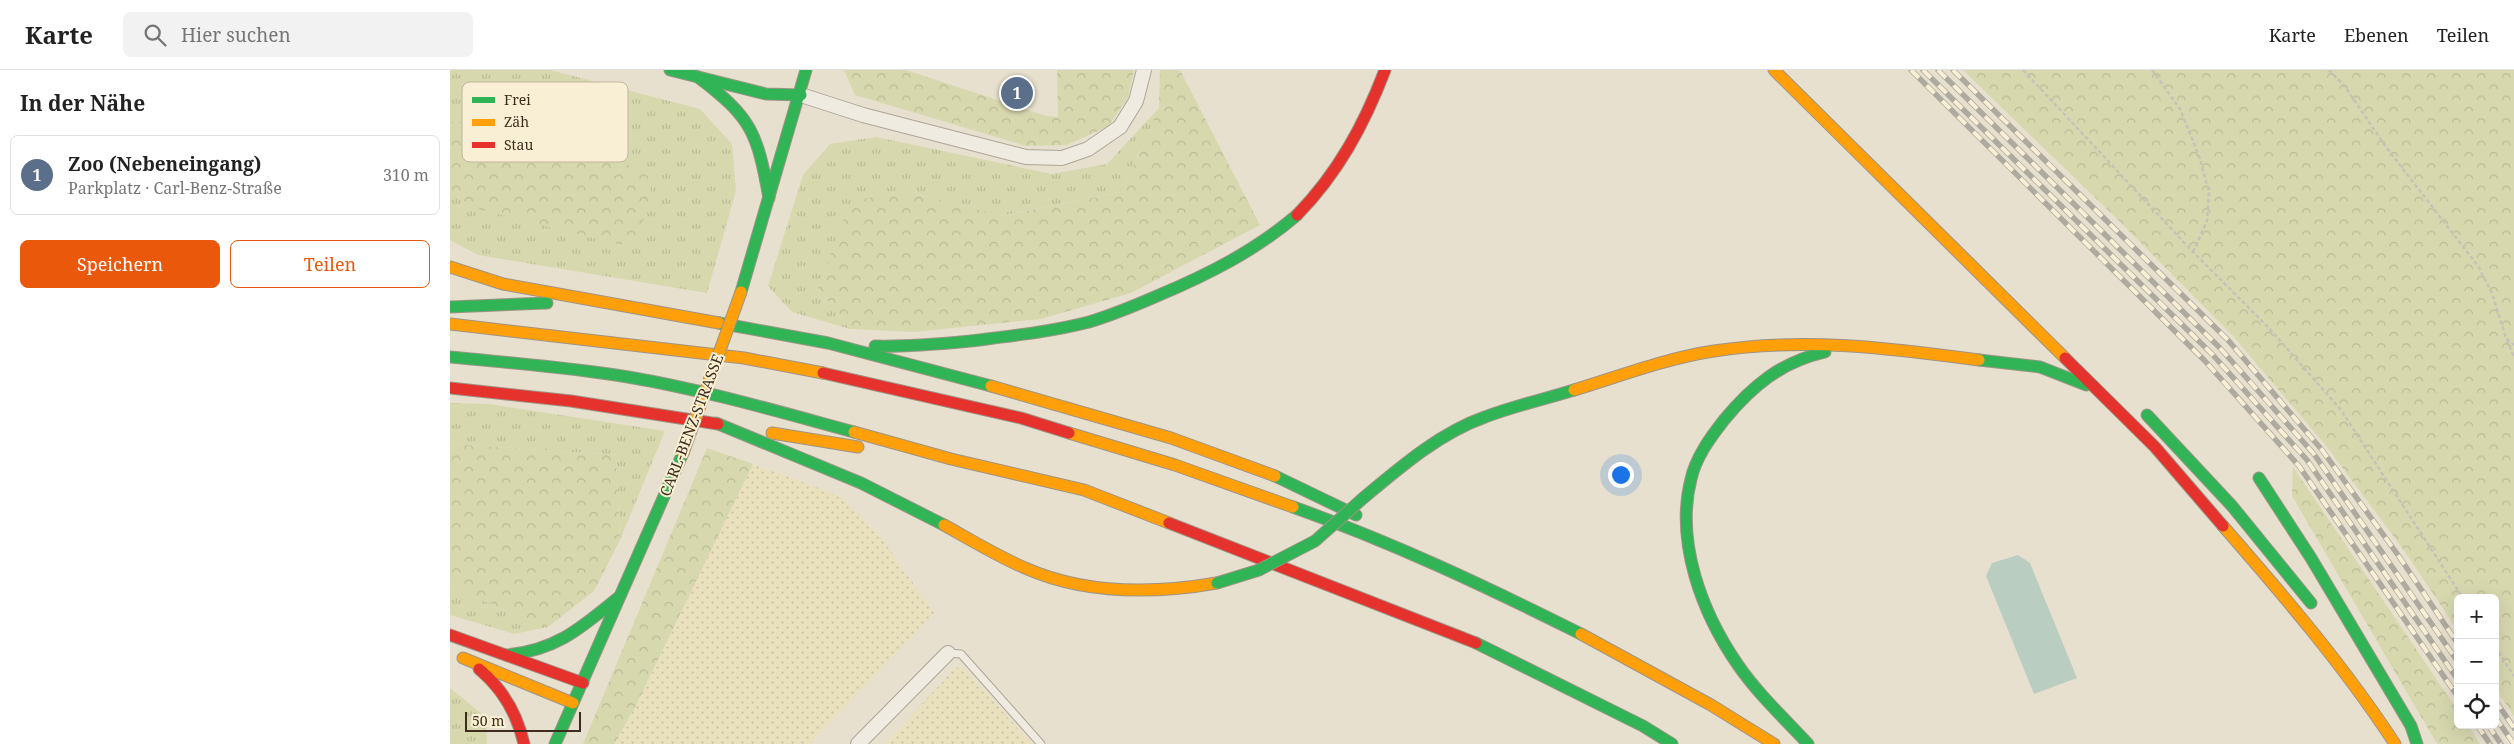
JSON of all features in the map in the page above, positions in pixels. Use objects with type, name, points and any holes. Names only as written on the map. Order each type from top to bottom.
[{"type":"main road","points":[[670,70],[766,94],[800,95]]},
{"type":"main road","name":"CARL-BENZ-STRASSE","points":[[555,744],[618,597],[683,453],[741,292],[806,70]]},
{"type":"main road","points":[[828,343],[892,347],[938,345],[1044,330],[1089,322],[1207,276],[1230,264],[1271,236],[1313,198],[1341,163],[1353,142],[1371,106],[1385,70]]},
{"type":"main road","points":[[1774,70],[2162,454],[2316,633],[2371,706],[2395,744]]},
{"type":"main road","points":[[698,77],[726,98],[742,113],[751,126],[761,149],[769,198]]},
{"type":"main road","points":[[778,84],[800,95]]},
{"type":"main road","points":[[450,267],[503,284],[828,343],[1003,389],[1171,438],[1287,481],[1364,518]]},
{"type":"main road","points":[[450,307],[534,302],[627,307]]},
{"type":"main road","points":[[450,324],[744,358],[872,383],[1021,418],[1174,465],[1358,530],[1507,597],[1610,648],[1711,705],[1774,744]]},
{"type":"main road","points":[[716,423],[806,458],[908,505],[1002,558],[1045,577],[1089,588],[1138,592],[1181,590],[1218,583],[1259,570],[1314,541],[1361,500],[1388,470],[1484,417],[1658,365],[1712,352],[1776,344],[1836,343],[1898,353]]},
{"type":"main road","points":[[1812,741],[1785,718],[1738,664],[1708,610],[1686,533],[1685,510],[1691,478],[1702,453],[1715,433],[1751,390],[1785,364],[1803,356],[1826,352],[1924,354],[2040,367],[2097,390]]},
{"type":"main road","points":[[450,357],[580,369],[630,377],[734,400],[951,459],[1084,490],[1472,641],[1643,726],[1672,744]]},
{"type":"main road","points":[[450,388],[571,401],[870,449],[951,459]]},
{"type":"main road","points":[[2140,408],[2176,442],[2258,534],[2318,610]]},
{"type":"main road","points":[[2259,478],[2310,558],[2411,726],[2418,744]]},
{"type":"main road","points":[[1406,538],[1448,558],[1507,597]]},
{"type":"main road","points":[[502,655],[525,654],[556,646],[618,597]]},
{"type":"main road","points":[[450,635],[582,683]]},
{"type":"main road","points":[[450,652],[573,703]]},
{"type":"main road","points":[[468,660],[485,673],[505,695],[519,722],[524,744]]},
{"type":"main road","points":[[2394,720],[2410,744]]},
{"type":"street","points":[[800,95],[864,115],[1026,157],[1062,158],[1088,149],[1120,126],[1136,101],[1144,70]]},
{"type":"street","points":[[858,744],[948,653]]},
{"type":"lane","points":[[948,653],[961,654],[1041,744]]},
{"type":"path","points":[[2023,70],[2193,252],[2267,326],[2341,410],[2460,594]]},
{"type":"path","points":[[2152,70],[2180,109],[2199,156],[2209,192],[2207,221],[2193,252]]},
{"type":"path","points":[[2329,70],[2346,88],[2386,147],[2478,266],[2492,293],[2514,358]]},
{"type":"path","points":[[2506,338],[2514,345]]},
{"type":"path","points":[[2499,653],[2514,676]]},
{"type":"shaded area","points":[[753,464],[840,496],[881,537],[934,613],[810,744],[614,744],[635,707]]},
{"type":"shaded area","points":[[2018,555],[2030,563],[2077,678],[2034,694],[1986,576],[1992,563]]},
{"type":"shaded area","points":[[963,667],[1032,744],[885,744],[955,668]]},
{"type":"green space","points":[[450,70],[550,70],[596,82],[462,82],[462,122],[450,122]]},
{"type":"green space","points":[[844,70],[906,70],[1046,116],[1058,117],[1057,70],[1134,70],[1128,97],[1109,126],[1067,145],[1026,146],[855,95]]},
{"type":"green space","points":[[1160,70],[1180,70],[1260,225],[1131,293],[1041,319],[914,332],[850,329],[818,289],[850,203],[900,189],[1001,216],[1122,192],[1159,108]]},
{"type":"green space","points":[[1963,70],[2514,70],[2514,716],[2499,694],[2499,594],[2454,594],[2454,625],[2405,552],[2327,447],[2233,336],[2113,215]]},
{"type":"green space","points":[[628,90],[700,109],[732,144],[736,191],[707,293],[478,255],[450,240],[450,190],[470,207],[498,162],[628,162]]},
{"type":"green space","points":[[1159,108],[1122,192],[1000,216],[900,189],[818,289],[850,329],[792,312],[768,286],[803,175],[830,144],[876,137],[1052,174],[1107,164]]},
{"type":"green space","points":[[450,122],[462,122],[462,162],[622,162],[654,176],[640,235],[621,245],[470,207],[450,190]]},
{"type":"green space","points":[[450,403],[489,404],[665,431],[620,540],[616,455],[450,444]]},
{"type":"green space","points":[[450,444],[616,455],[620,540],[594,591],[548,627],[450,587]]},
{"type":"green space","points":[[707,448],[753,464],[635,707],[614,744],[583,744]]},
{"type":"green space","points":[[2293,467],[2454,705],[2454,729],[2471,729],[2480,744],[2437,744],[2292,496]]},
{"type":"green space","points":[[450,587],[548,627],[514,634],[450,615]]},
{"type":"green space","points":[[450,688],[486,717],[487,744],[450,744]]},
{"type":"railway","points":[[1911,70],[2205,361],[2299,466],[2454,691]]},
{"type":"railway","points":[[1923,70],[2212,354],[2307,460],[2454,674]]},
{"type":"railway","points":[[1938,70],[2220,348],[2314,454],[2454,656]]},
{"type":"railway","points":[[1953,70],[2228,340],[2322,450],[2398,555],[2455,639]]},
{"type":"railway","points":[[2499,706],[2514,728]]},
{"type":"railway","points":[[2499,723],[2514,744]]},
{"type":"railway","points":[[2480,729],[2490,744]]},
{"type":"railway","points":[[2491,729],[2501,744]]},
{"type":"traffic: fast","points":[[670,70],[766,94],[801,95]]},
{"type":"traffic: fast","points":[[741,292],[806,70]]},
{"type":"traffic: fast","points":[[698,77],[730,104],[749,128],[756,142],[769,198]]},
{"type":"traffic: fast","points":[[875,346],[911,346],[970,341],[1045,331],[1089,322],[1140,303],[1212,271],[1264,240],[1297,215]]},
{"type":"traffic: fast","points":[[450,307],[547,303]]},
{"type":"traffic: fast","points":[[719,323],[828,343],[991,386]]},
{"type":"traffic: fast","points":[[1808,744],[1746,676],[1713,623],[1703,600],[1689,552],[1687,503],[1693,471],[1700,455],[1724,420],[1745,396],[1781,369],[1809,356],[1825,352]]},
{"type":"traffic: fast","points":[[450,357],[584,370],[657,382],[742,402],[854,432]]},
{"type":"traffic: fast","points":[[1979,360],[2040,367],[2086,385]]},
{"type":"traffic: fast","points":[[1361,500],[1420,453],[1451,432],[1496,413],[1574,390]]},
{"type":"traffic: fast","points":[[2147,415],[2232,506],[2311,603]]},
{"type":"traffic: fast","points":[[716,423],[861,483],[944,525]]},
{"type":"traffic: fast","points":[[555,744],[683,453]]},
{"type":"traffic: fast","points":[[1275,476],[1356,515]]},
{"type":"traffic: fast","points":[[2259,478],[2311,558],[2411,726],[2417,744]]},
{"type":"traffic: fast","points":[[1217,583],[1259,570],[1315,541],[1361,500]]},
{"type":"traffic: fast","points":[[1293,507],[1367,535],[1439,566],[1581,634]]},
{"type":"traffic: fast","points":[[507,655],[540,648],[568,636],[619,597]]},
{"type":"traffic: fast","points":[[1476,643],[1643,726],[1672,744]]},
{"type":"traffic: slow","points":[[1774,70],[2065,358]]},
{"type":"traffic: slow","points":[[450,267],[503,284],[719,323]]},
{"type":"traffic: slow","points":[[683,453],[741,292]]},
{"type":"traffic: slow","points":[[450,324],[744,358],[823,373]]},
{"type":"traffic: slow","points":[[1574,390],[1679,358],[1748,347],[1781,345],[1847,346],[1979,360]]},
{"type":"traffic: slow","points":[[991,386],[1171,438],[1275,476]]},
{"type":"traffic: slow","points":[[854,432],[951,459],[1084,490],[1169,523]]},
{"type":"traffic: slow","points":[[772,433],[858,447]]},
{"type":"traffic: slow","points":[[1069,433],[1175,465],[1293,507]]},
{"type":"traffic: slow","points":[[944,525],[984,548],[1025,568],[1048,577],[1072,583],[1120,590],[1169,589],[1217,583]]},
{"type":"traffic: slow","points":[[2223,526],[2291,605],[2334,659],[2395,744]]},
{"type":"traffic: slow","points":[[1581,634],[1711,705],[1774,744]]},
{"type":"traffic: slow","points":[[463,658],[573,703]]},
{"type":"traffic: jam","points":[[1297,215],[1325,182],[1359,129],[1385,70]]},
{"type":"traffic: jam","points":[[2065,358],[2155,447],[2223,526]]},
{"type":"traffic: jam","points":[[823,373],[1021,418],[1069,433]]},
{"type":"traffic: jam","points":[[450,388],[571,401],[718,424]]},
{"type":"traffic: jam","points":[[1169,523],[1476,643]]},
{"type":"traffic: jam","points":[[450,635],[583,683]]},
{"type":"traffic: jam","points":[[479,669],[508,702],[524,744]]},
{"type":"place","name":"Zoo (Nebeneingang)","points":[[1017,93]]}]
